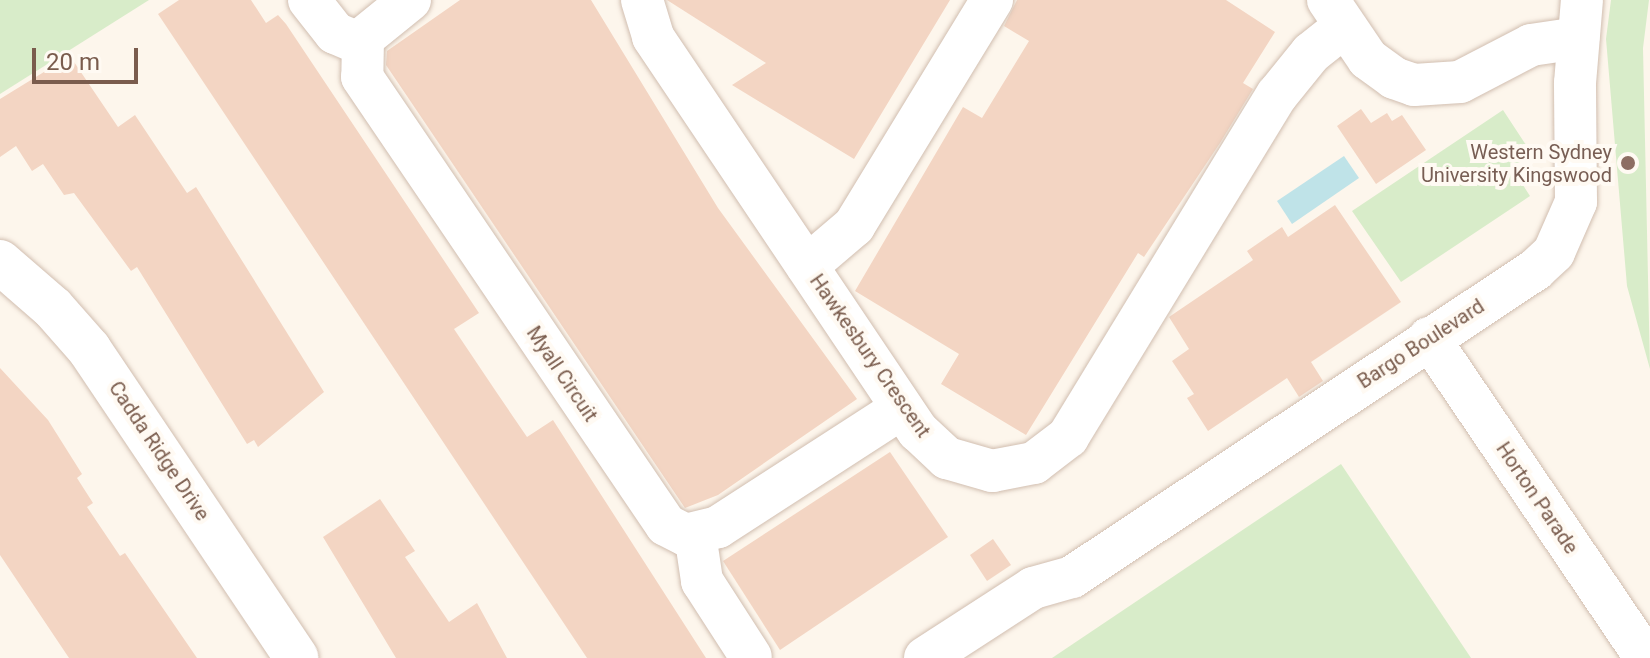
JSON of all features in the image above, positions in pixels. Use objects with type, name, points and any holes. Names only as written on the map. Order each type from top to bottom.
[{"type":"street","points":[[309,0],[335,33],[361,44],[372,25],[410,0]]},
{"type":"street","name":"Hawkesbury Crescent","points":[[642,0],[653,37],[902,408],[937,451],[973,468],[1019,468],[1060,446],[1277,95],[1311,53],[1337,13]]},
{"type":"street","points":[[807,266],[854,226],[992,0]]},
{"type":"street","points":[[1337,13],[1385,73],[1429,86],[1469,78],[1580,19]]},
{"type":"street","name":"Bargo Boulevard","points":[[925,658],[1033,588],[1072,577],[1535,270],[1563,239],[1576,202],[1580,19]]},
{"type":"street","name":"Myall Circuit","points":[[361,44],[362,77],[652,509],[674,531],[695,534]]},
{"type":"street","name":"Cadda Ridge Drive","points":[[0,262],[53,308],[89,349],[297,658]]},
{"type":"street","name":"Horton Parade","points":[[1429,338],[1646,658]]},
{"type":"street","points":[[751,657],[702,581],[695,534],[718,527],[902,408]]},
{"type":"street","name":"Bargo Boulevard","points":[[978,658],[1049,609],[1072,577]]},
{"type":"green space","points":[[0,0],[149,0],[0,94]]},
{"type":"green space","name":"Western Sydney University Kingswood","points":[[1611,0],[1649,0],[1643,48],[1650,369],[1627,286],[1606,39]]},
{"type":"green space","points":[[1503,110],[1532,154],[1512,168],[1530,196],[1401,282],[1352,211]]},
{"type":"green space","points":[[1341,464],[1471,658],[1052,658]]},
{"type":"water","points":[[1344,156],[1359,178],[1292,224],[1277,201]]},
{"type":"building","points":[[179,0],[251,0],[266,23],[278,15],[286,24],[479,313],[454,329],[527,437],[553,420],[706,658],[587,658],[158,14]]},
{"type":"building","points":[[460,0],[591,0],[718,208],[857,399],[718,495],[685,508],[386,65],[387,51]]},
{"type":"building","points":[[667,0],[950,0],[854,159],[732,85],[766,63]]},
{"type":"building","points":[[1017,0],[1226,0],[1275,32],[1243,83],[1253,89],[1220,143],[1144,257],[1138,253],[1026,435],[941,384],[959,354],[855,291],[963,107],[982,118],[1029,41],[1004,26]]},
{"type":"building","points":[[70,56],[118,127],[135,115],[187,193],[196,187],[324,392],[258,447],[254,440],[247,444],[137,267],[131,271],[74,193],[64,195],[43,164],[32,171],[16,146],[0,157],[0,99]]},
{"type":"building","points":[[1361,109],[1371,123],[1387,113],[1392,121],[1402,115],[1426,150],[1376,184],[1337,126]]},
{"type":"building","points":[[1335,205],[1401,302],[1311,362],[1323,381],[1299,397],[1287,378],[1208,431],[1187,398],[1194,394],[1172,361],[1189,349],[1169,317],[1253,260],[1247,251],[1282,227],[1288,237]]},
{"type":"building","points":[[0,368],[48,420],[82,474],[77,478],[93,503],[87,507],[120,556],[125,553],[197,658],[69,658],[0,555]]},
{"type":"building","points":[[890,452],[948,537],[780,650],[723,561]]},
{"type":"building","points":[[380,499],[415,551],[405,557],[449,622],[477,603],[507,658],[396,658],[323,537]]},
{"type":"building","points":[[993,539],[1011,565],[987,581],[970,555]]},
{"type":"place","name":"Western Sydney University Kingswood","points":[[1628,163]]}]
